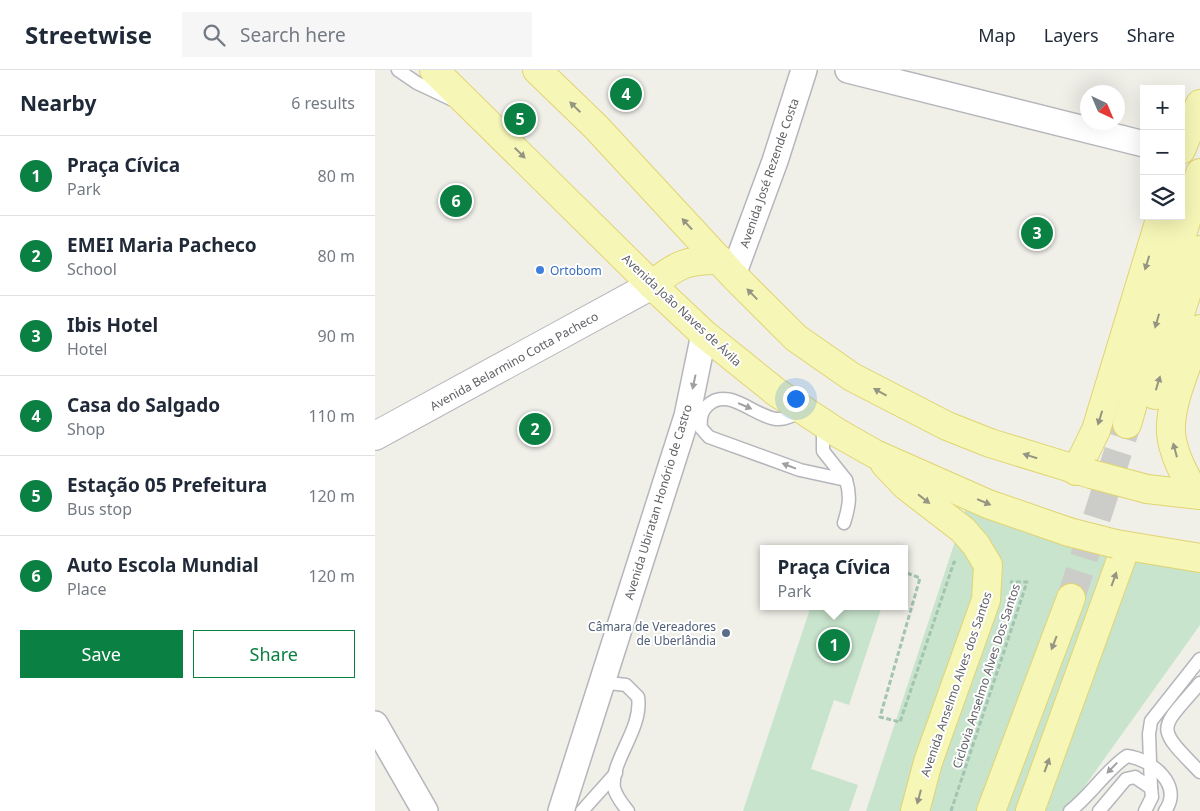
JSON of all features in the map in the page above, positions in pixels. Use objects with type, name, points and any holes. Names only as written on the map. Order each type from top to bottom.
[{"type":"main road","name":"Avenida João Naves de Ávila","points":[[434,70],[481,114],[652,285],[705,334],[747,370],[812,417],[875,454],[988,504],[1069,532],[1121,545],[1200,558]]},
{"type":"main road","points":[[537,70],[596,127],[796,338],[852,377],[947,426],[1083,473],[1147,489],[1197,494]]},
{"type":"main road","points":[[1185,140],[1200,104]]},
{"type":"main road","points":[[1200,173],[1135,427],[1200,250]]},
{"type":"main road","points":[[1083,473],[1160,220]]},
{"type":"main road","points":[[652,285],[683,263],[698,259],[727,267]]},
{"type":"main road","points":[[1197,494],[1175,452],[1171,433],[1173,411],[1200,329]]},
{"type":"main road","name":"Avenida Anselmo Alves dos Santos","points":[[875,454],[907,486],[950,518],[969,538],[988,565],[989,582],[986,600],[928,762],[915,811]]},
{"type":"main road","points":[[1026,811],[1121,545]]},
{"type":"main road","points":[[991,811],[1080,600],[1026,811]]},
{"type":"street","name":"Avenida José Rezende Costa","points":[[727,267],[775,161],[804,70]]},
{"type":"street","points":[[848,70],[1140,143]]},
{"type":"street","name":"Avenida Belarmino Cotta Pacheco","points":[[375,436],[652,285]]},
{"type":"street","name":"Avenida Ubiratan Honório de Castro","points":[[561,811],[687,416],[705,334]]},
{"type":"street","points":[[375,724],[425,811]]},
{"type":"lane","points":[[398,70],[417,84],[481,114]]},
{"type":"lane","points":[[709,437],[701,428],[701,416],[711,402],[720,400],[743,405],[770,418],[812,417],[831,469],[824,476]]},
{"type":"lane","points":[[687,416],[694,430],[709,437],[800,470],[846,480]]},
{"type":"lane","points":[[828,458],[846,480],[850,494],[849,508],[844,523]]},
{"type":"lane","points":[[1169,552],[1200,565]]},
{"type":"lane","points":[[1145,811],[1152,797],[1149,734],[1151,721],[1200,659]]},
{"type":"lane","points":[[601,682],[626,685],[638,697],[637,717],[615,773],[614,788],[621,803],[628,811]]},
{"type":"lane","points":[[1200,683],[1168,721],[1166,729],[1168,738],[1200,772]]},
{"type":"lane","points":[[1070,811],[1081,802],[1118,762],[1127,756],[1137,757],[1150,765],[1170,784],[1172,796],[1165,811]]},
{"type":"lane","points":[[582,811],[615,773]]},
{"type":"lane","points":[[1099,811],[1126,779],[1135,777],[1144,781],[1151,788]]},
{"type":"path","points":[[908,573],[920,578],[880,717],[900,722],[954,562],[961,565]]},
{"type":"path","name":"Ciclovia Anselmo Alves Dos Santos","points":[[951,811],[1027,582],[989,582]]},
{"type":"green space","points":[[967,505],[1200,573],[1200,625],[1067,811],[866,811]]},
{"type":"green space","points":[[810,610],[881,610],[849,705],[834,700],[811,769],[858,785],[849,811],[743,811]]},
{"type":"tunnel","points":[[1071,598],[1127,424]]},
{"type":"place","name":"Casa do Salgado","points":[[626,94]]},
{"type":"place","name":"Estação 05 Prefeitura","points":[[520,119]]},
{"type":"place","name":"Auto Escola Mundial","points":[[456,201]]},
{"type":"place","name":"Ibis Hotel","points":[[1037,233]]},
{"type":"place","name":"Ortobom","points":[[540,270]]},
{"type":"place","name":"EMEI Maria Pacheco","points":[[535,429]]},
{"type":"place","name":"Câmara de Vereadores de Uberlândia","points":[[726,633]]},
{"type":"place","name":"Praça Cívica","points":[[834,645]]}]
